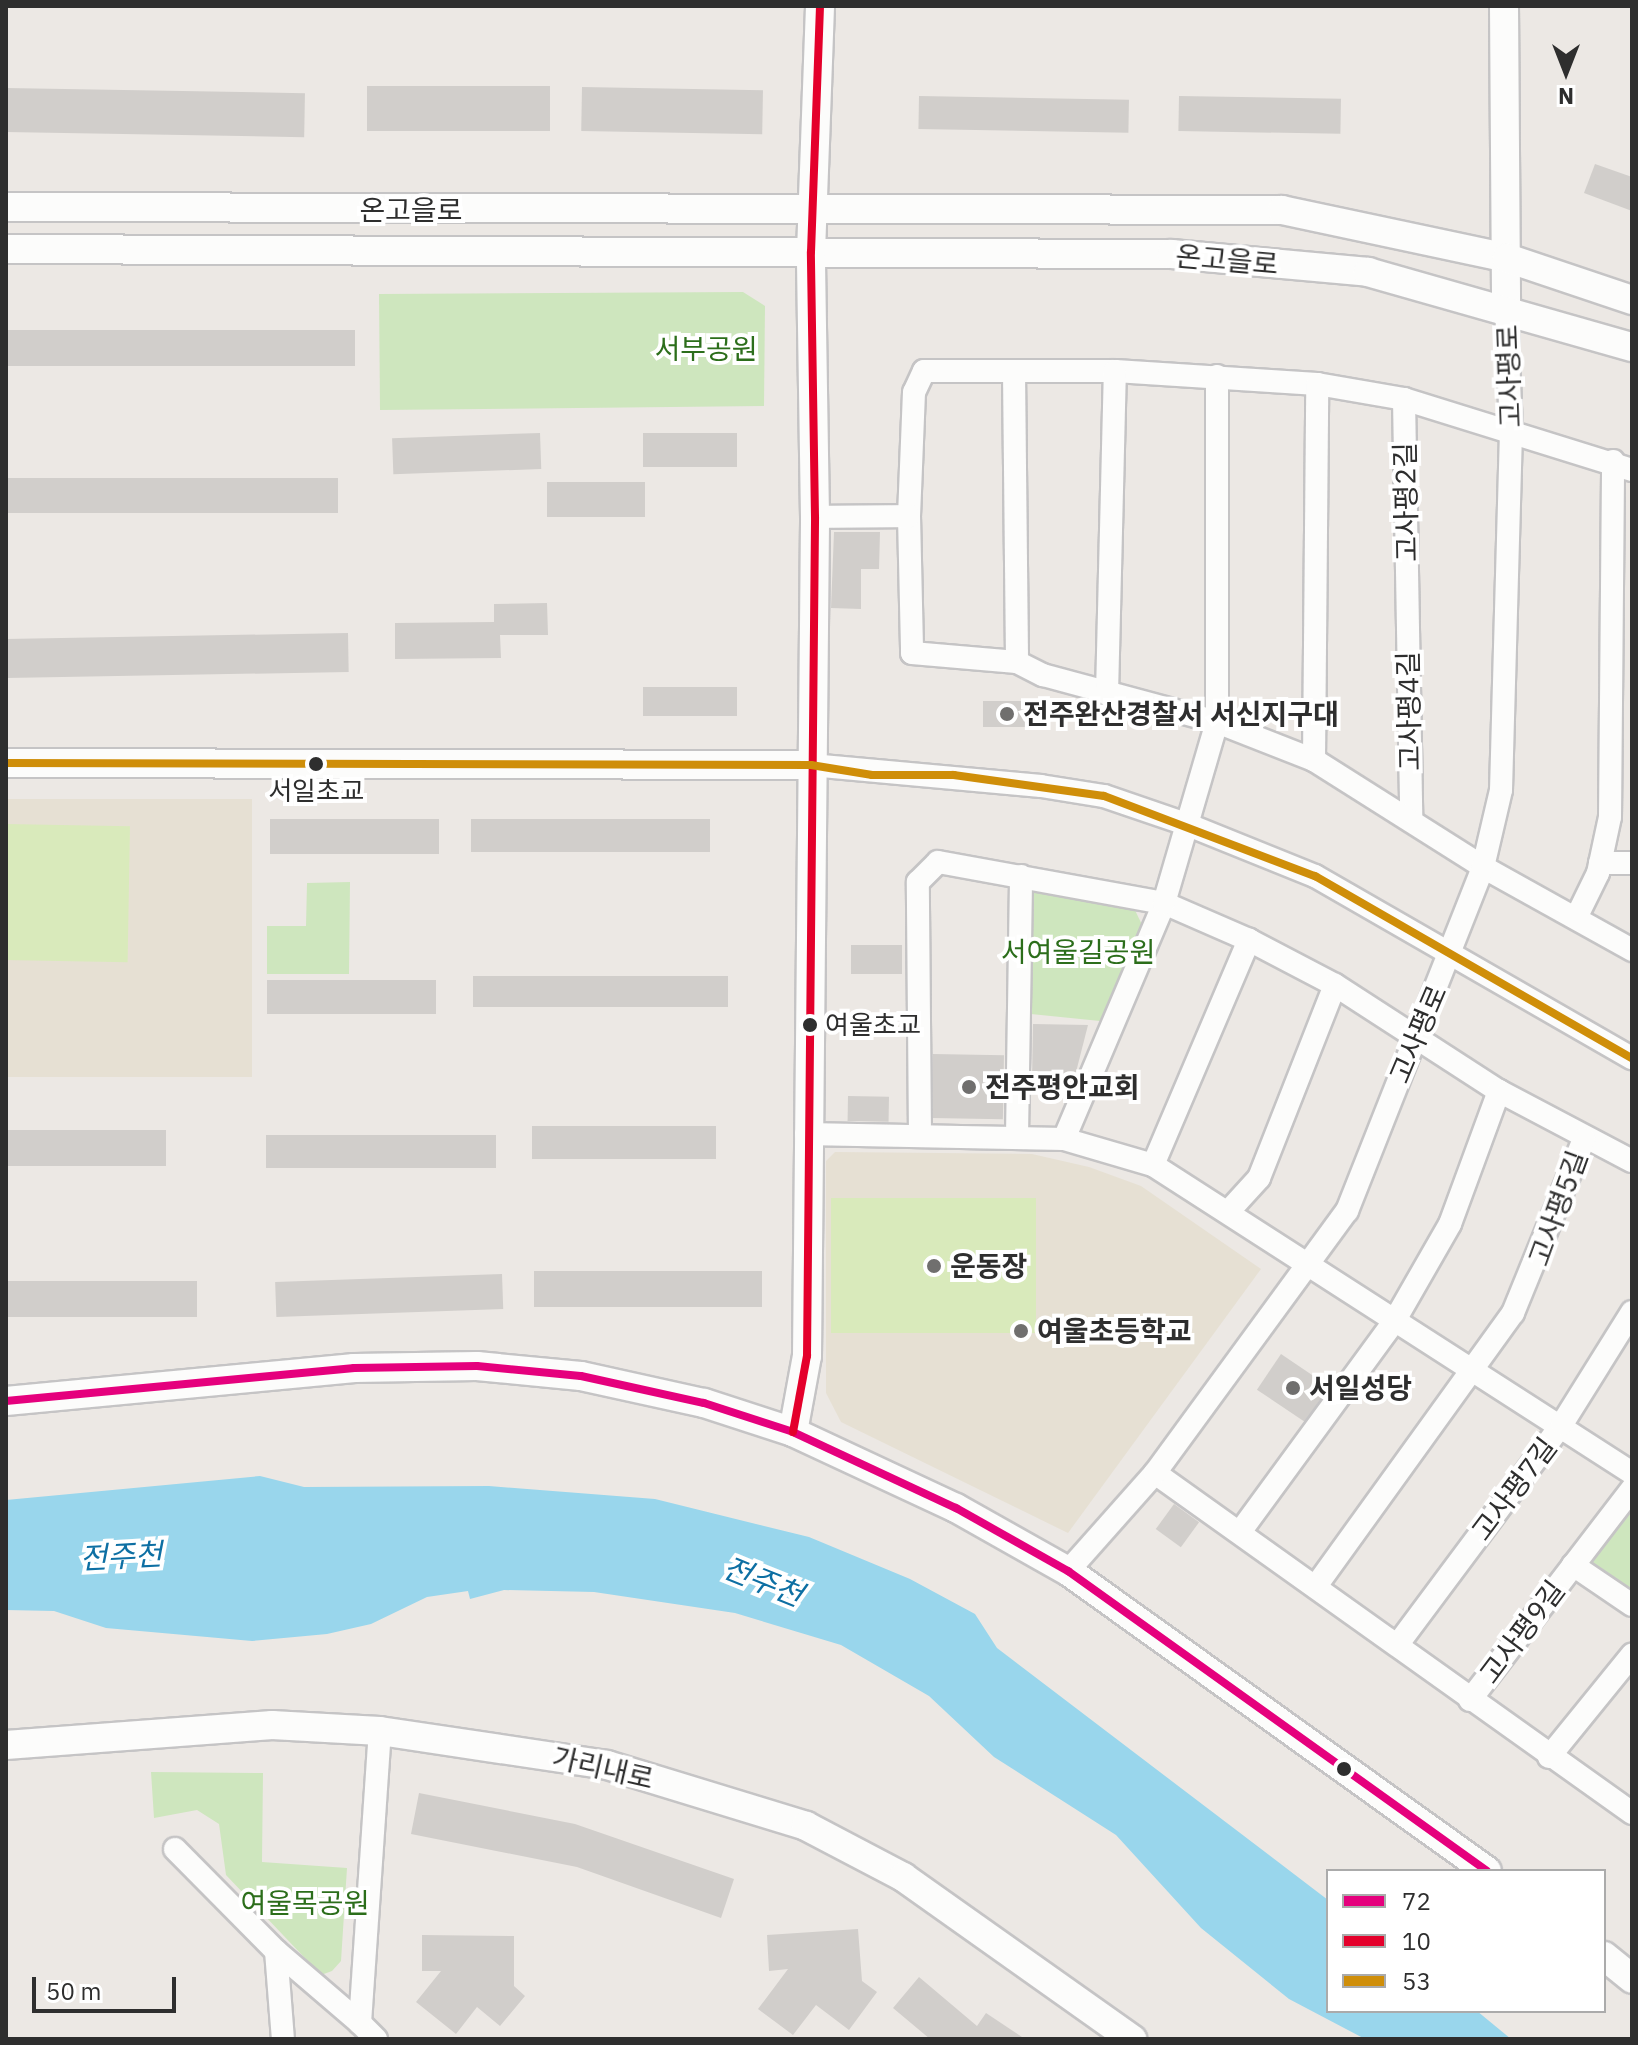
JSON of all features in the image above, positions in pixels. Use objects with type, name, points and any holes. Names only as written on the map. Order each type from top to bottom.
[{"type":"street","points":[[793,1432],[807,1356],[806,1134],[815,517],[811,252],[817,213],[820,6]]},
{"type":"street","points":[[1504,6],[1507,258]]},
{"type":"street","name":"온고을로","points":[[6,207],[817,213],[1282,210],[1507,258],[1632,300]]},
{"type":"street","name":"온고을로","points":[[6,249],[1172,254],[1368,272],[1506,307],[1632,347]]},
{"type":"street","name":"고사평로","points":[[1068,1571],[1155,1473],[1310,1266],[1347,1211],[1415,1036],[1452,953],[1483,867],[1501,790],[1511,430],[1507,258]]},
{"type":"street","name":"고사평2길","points":[[909,516],[914,392],[924,371],[1115,371],[1317,384],[1404,399],[1623,466]]},
{"type":"street","points":[[1107,694],[1115,371]]},
{"type":"street","points":[[1014,372],[1017,662]]},
{"type":"street","points":[[1064,1139],[1164,903],[1217,722],[1217,376]]},
{"type":"street","points":[[1314,760],[1317,384]]},
{"type":"street","name":"고사평2길","points":[[1404,399],[1407,604]]},
{"type":"street","points":[[1576,918],[1600,863],[1610,817],[1623,466]]},
{"type":"street","points":[[815,517],[909,516]]},
{"type":"street","name":"고사평4길","points":[[909,516],[912,653],[1017,662],[1107,694],[1217,722],[1314,760],[1411,818],[1483,867],[1632,950]]},
{"type":"street","name":"고사평4길","points":[[1407,604],[1411,818]]},
{"type":"street","points":[[6,763],[811,765],[872,775],[954,775],[1104,796],[1186,824],[1315,876],[1632,1058]]},
{"type":"street","name":"고사평5길","points":[[920,1135],[918,882],[938,862],[1164,903],[1249,940],[1335,985],[1499,1091],[1584,1139],[1632,1161]]},
{"type":"street","points":[[1600,863],[1632,863]]},
{"type":"street","points":[[1017,1136],[1021,876]]},
{"type":"street","points":[[1153,1165],[1249,940]]},
{"type":"street","points":[[1228,1212],[1259,1178],[1335,985]]},
{"type":"street","points":[[1240,1532],[1395,1320],[1450,1224],[1499,1091]]},
{"type":"street","name":"고사평7길","points":[[806,1134],[1064,1139],[1153,1165],[1562,1424],[1632,1473]]},
{"type":"street","name":"고사평5길","points":[[1472,1369],[1533,1278],[1584,1139]]},
{"type":"street","name":"고사평7길","points":[[1398,1644],[1562,1424],[1632,1312]]},
{"type":"street","points":[[6,1401],[354,1368],[477,1366],[642,1387],[793,1432],[956,1508],[1068,1571],[1484,1869]]},
{"type":"street","points":[[1316,1586],[1472,1369]]},
{"type":"street","name":"고사평9길","points":[[1155,1473],[1398,1644],[1549,1757],[1628,1803]]},
{"type":"street","points":[[1632,1489],[1573,1565],[1632,1605]]},
{"type":"street","name":"고사평9길","points":[[1470,1700],[1573,1565]]},
{"type":"street","points":[[1549,1757],[1632,1655]]},
{"type":"street","name":"가리내로","points":[[6,1745],[272,1725],[380,1731],[607,1765],[806,1826],[903,1877],[1132,2039]]},
{"type":"street","points":[[368,2031],[380,1731]]},
{"type":"street","points":[[175,1849],[276,1951],[368,2031]]},
{"type":"street","points":[[276,1951],[283,2039]]},
{"type":"street","points":[[1606,1958],[1632,1979]]},
{"type":"shaded area","points":[[6,799],[252,799],[252,1077],[6,1077]]},
{"type":"shaded area","name":"여울초등학교","points":[[835,1152],[1032,1154],[1089,1167],[1141,1186],[1261,1269],[1068,1533],[841,1422],[826,1393],[826,1161]]},
{"type":"green space","name":"서부공원","points":[[743,292],[765,306],[764,406],[380,410],[379,294]]},
{"type":"green space","points":[[6,824],[130,826],[128,962],[6,960]]},
{"type":"green space","points":[[350,882],[349,974],[267,974],[267,926],[306,926],[307,883]]},
{"type":"green space","name":"서여울길공원","points":[[1032,885],[1133,906],[1145,931],[1110,1022],[1021,1013]]},
{"type":"green space","name":"운동장","points":[[831,1198],[1036,1198],[1036,1333],[831,1333]]},
{"type":"green space","points":[[1632,1504],[1632,1596],[1584,1566]]},
{"type":"green space","name":"여울목공원","points":[[151,1772],[263,1773],[262,1862],[347,1868],[341,1961],[332,1971],[321,1975],[226,1875],[219,1824],[197,1810],[154,1818]]},
{"type":"water","name":"전주천","points":[[260,1476],[304,1487],[489,1486],[655,1499],[809,1537],[910,1579],[975,1614],[997,1648],[1326,1898],[1326,2013],[1479,2013],[1511,2039],[1365,2039],[1289,1999],[1201,1928],[1116,1835],[994,1757],[929,1696],[841,1645],[735,1613],[594,1592],[504,1590],[470,1599],[468,1591],[427,1597],[371,1624],[327,1634],[252,1641],[106,1628],[54,1611],[6,1610],[6,1500]]},
{"type":"building","points":[[367,86],[550,86],[550,131],[367,131]]},
{"type":"building","points":[[582,87],[763,90],[762,134],[581,131]]},
{"type":"building","points":[[6,88],[305,93],[304,137],[6,132]]},
{"type":"building","points":[[919,96],[1129,100],[1128,133],[918,129]]},
{"type":"building","points":[[1179,96],[1341,99],[1340,134],[1178,131]]},
{"type":"building","points":[[1595,164],[1632,177],[1632,211],[1584,193]]},
{"type":"building","points":[[6,330],[355,330],[355,366],[6,366]]},
{"type":"building","points":[[540,433],[541,469],[393,474],[392,438]]},
{"type":"building","points":[[643,433],[737,433],[737,467],[643,467]]},
{"type":"building","points":[[6,478],[338,478],[338,513],[6,513]]},
{"type":"building","points":[[547,482],[645,482],[645,517],[547,517]]},
{"type":"building","points":[[834,532],[880,532],[879,569],[861,569],[861,609],[831,608]]},
{"type":"building","points":[[547,603],[548,635],[500,635],[501,658],[395,659],[395,623],[494,622],[494,604]]},
{"type":"building","points":[[348,633],[349,672],[7,678],[6,639]]},
{"type":"building","points":[[643,687],[737,687],[737,716],[643,716]]},
{"type":"building","name":"전주완산경찰서 서신지구대","points":[[983,701],[1032,701],[1032,727],[983,727]]},
{"type":"building","points":[[270,819],[439,819],[439,854],[270,854]]},
{"type":"building","points":[[471,819],[710,819],[710,852],[471,852]]},
{"type":"building","points":[[851,945],[902,945],[902,974],[851,974]]},
{"type":"building","points":[[473,976],[728,976],[728,1007],[473,1007]]},
{"type":"building","points":[[267,980],[436,980],[436,1014],[267,1014]]},
{"type":"building","points":[[1033,1024],[1088,1025],[1074,1080],[1032,1081]]},
{"type":"building","name":"전주평안교회","points":[[933,1054],[1004,1055],[1003,1119],[932,1118]]},
{"type":"building","points":[[848,1096],[889,1097],[889,1122],[848,1121]]},
{"type":"building","points":[[532,1126],[716,1126],[716,1159],[532,1159]]},
{"type":"building","points":[[6,1130],[166,1130],[166,1166],[6,1166]]},
{"type":"building","points":[[266,1135],[496,1135],[496,1168],[266,1168]]},
{"type":"building","points":[[534,1271],[762,1271],[762,1307],[534,1307]]},
{"type":"building","points":[[502,1274],[503,1309],[276,1317],[275,1282]]},
{"type":"building","points":[[6,1281],[197,1281],[197,1317],[6,1317]]},
{"type":"building","name":"서일성당","points":[[1281,1354],[1329,1386],[1305,1422],[1257,1390]]},
{"type":"building","points":[[1174,1504],[1199,1522],[1181,1547],[1156,1529]]},
{"type":"building","points":[[419,1793],[575,1824],[734,1879],[721,1918],[577,1867],[411,1834]]},
{"type":"building","points":[[858,1929],[862,1981],[877,1992],[849,2030],[816,2005],[793,2035],[758,2009],[788,1969],[769,1971],[767,1935]]},
{"type":"building","points":[[422,1935],[514,1936],[514,1986],[525,1996],[500,2026],[477,2007],[456,2034],[416,2002],[441,1971],[422,1971]]},
{"type":"building","points":[[919,1977],[977,2026],[986,2013],[1025,2039],[930,2039],[893,2008]]},
{"type":"transit line","name":"10","points":[[793,1432],[807,1356],[815,517],[811,252],[820,6]]},
{"type":"transit line","name":"53","points":[[6,763],[811,765],[872,775],[954,775],[1104,796],[1315,876],[1632,1058]]},
{"type":"transit line","name":"72","points":[[6,1401],[354,1368],[477,1366],[581,1376],[704,1403],[793,1432],[956,1508],[1068,1571],[1484,1869]]},
{"type":"place","name":"전주완산경찰서 서신지구대","points":[[1007,714]]},
{"type":"place","name":"서일초교","points":[[316,764]]},
{"type":"place","name":"여울초교","points":[[810,1025]]},
{"type":"place","name":"전주평안교회","points":[[969,1087]]},
{"type":"place","name":"운동장","points":[[934,1266]]},
{"type":"place","name":"여울초등학교","points":[[1021,1331]]},
{"type":"place","name":"서일성당","points":[[1293,1388]]}]
